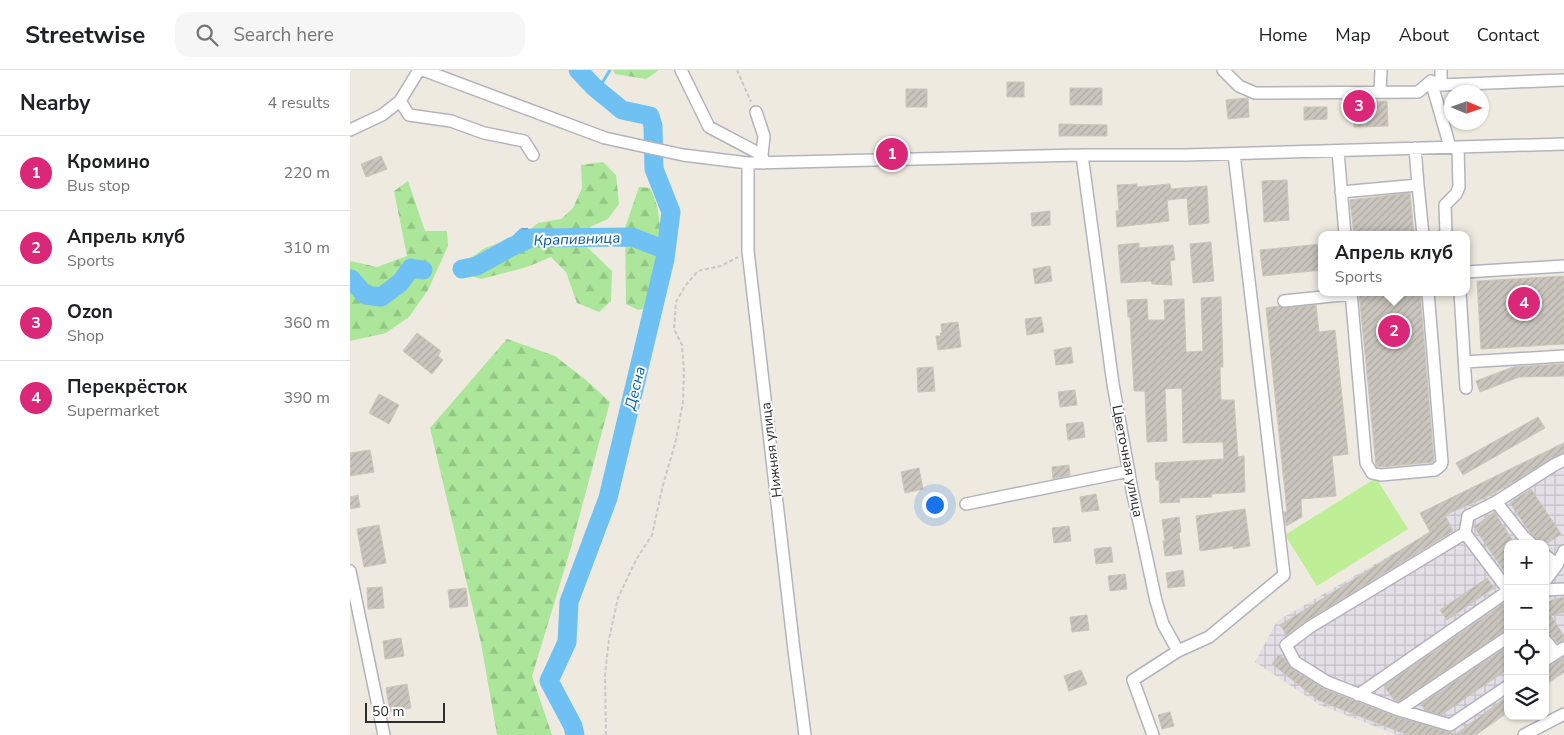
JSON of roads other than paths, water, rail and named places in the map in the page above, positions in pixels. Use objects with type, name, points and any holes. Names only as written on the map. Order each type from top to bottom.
[{"type":"street","points":[[350,130],[382,115],[400,101],[419,70]]},
{"type":"street","points":[[423,70],[605,138],[683,155],[748,163],[763,159],[1082,155],[1186,156],[1564,144]]},
{"type":"street","points":[[681,70],[709,127],[763,159]]},
{"type":"street","points":[[1222,70],[1239,86],[1255,93],[1418,92],[1436,83],[1564,80]]},
{"type":"street","points":[[1380,92],[1381,70]]},
{"type":"street","points":[[1442,70],[1436,83],[1454,147],[1459,187],[1456,194],[1445,205],[1446,231]]},
{"type":"street","points":[[400,101],[409,115],[451,121],[484,133],[524,141],[533,155]]},
{"type":"street","points":[[756,112],[764,136],[763,159]]},
{"type":"street","points":[[1415,148],[1423,231]]},
{"type":"street","points":[[1338,151],[1345,231]]},
{"type":"street","points":[[1153,735],[1133,680],[1178,651],[1209,637],[1284,575],[1234,154]]},
{"type":"street","name":"Цветочная улица","points":[[1082,155],[1113,384],[1129,471],[1156,600],[1163,624],[1178,651]]},
{"type":"street","name":"Нижняя улица","points":[[748,163],[748,251],[805,735]]},
{"type":"street","points":[[1342,192],[1418,185]]},
{"type":"street","points":[[1470,272],[1564,266]]},
{"type":"street","points":[[1284,301],[1326,296]]},
{"type":"street","points":[[1351,296],[1366,463],[1369,470],[1381,475],[1435,470],[1442,462],[1428,296]]},
{"type":"street","points":[[1460,296],[1466,388]]},
{"type":"street","points":[[1465,362],[1564,356]]},
{"type":"street","points":[[1504,585],[1465,533],[1468,516],[1496,502],[1559,462],[1564,472]]},
{"type":"street","points":[[966,504],[1129,471]]},
{"type":"street","points":[[1496,502],[1528,540]]},
{"type":"street","points":[[1465,533],[1310,627],[1286,645],[1295,662],[1327,682],[1399,710],[1450,725],[1504,689]]},
{"type":"street","points":[[1549,576],[1564,551]]},
{"type":"street","points":[[1549,558],[1557,565]]},
{"type":"street","points":[[350,571],[384,735]]},
{"type":"street","points":[[1549,590],[1564,589]]},
{"type":"street","points":[[1358,695],[1504,593]]},
{"type":"street","points":[[1399,710],[1504,640]]},
{"type":"street","points":[[1549,643],[1560,651],[1549,658]]},
{"type":"street","points":[[1524,735],[1564,714]]},
{"type":"water","points":[[521,228],[528,228],[531,238],[522,247],[511,247],[511,239]]},
{"type":"waterway","name":"Десна","points":[[575,735],[573,726],[549,681],[567,642],[569,602],[608,498],[665,259],[671,212],[654,169],[653,126],[650,116],[622,110],[594,87],[578,70]]},
{"type":"waterway","points":[[598,90],[610,70]]},
{"type":"waterway","name":"Крапивница","points":[[462,269],[477,266],[531,238],[632,237],[666,250]]},
{"type":"waterway","name":"Крапивница","points":[[350,280],[365,295],[381,297],[400,283],[411,268],[423,270]]},
{"type":"place","name":"Ozon","points":[[1359,106]]},
{"type":"place","name":"Кромино","points":[[892,154]]},
{"type":"place","name":"Перекрёсток","points":[[1524,303]]},
{"type":"place","name":"Апрель клуб","points":[[1394,331]]}]
